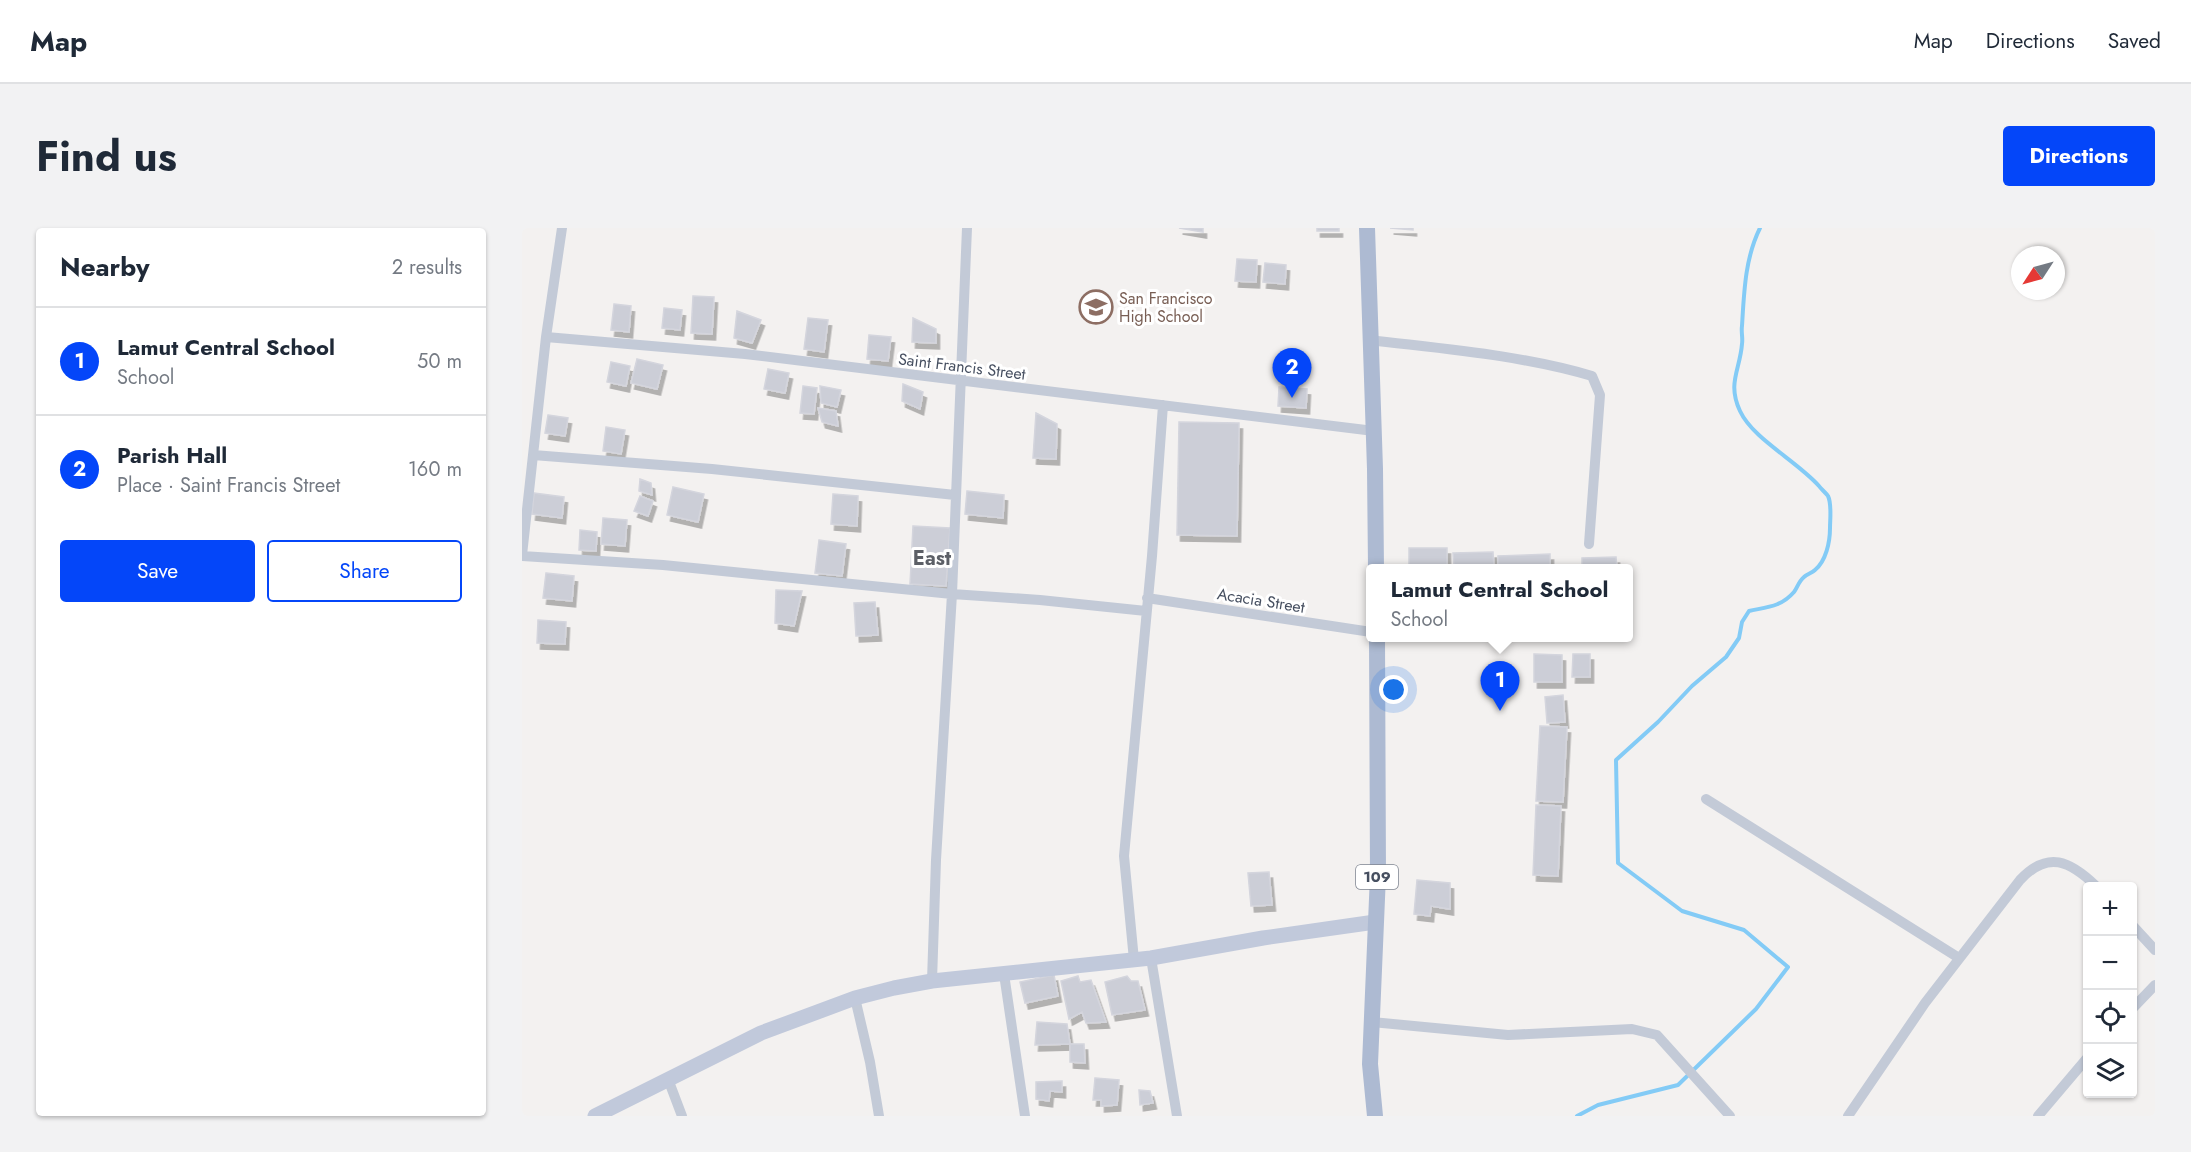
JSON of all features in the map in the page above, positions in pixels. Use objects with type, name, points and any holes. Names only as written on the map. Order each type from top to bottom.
[{"type":"main road","points":[[1367,228],[1376,564]]},
{"type":"main road","name":"109","points":[[1375,1116],[1370,1064],[1378,875],[1377,642]]},
{"type":"street","points":[[562,228],[546,337],[522,555],[663,565],[1146,611]]},
{"type":"street","points":[[932,981],[936,860],[962,381],[967,228]]},
{"type":"street","name":"Saint Francis Street","points":[[546,337],[745,354],[1374,431]]},
{"type":"street","points":[[1370,340],[1495,356],[1574,370],[1592,376],[1600,394],[1589,544]]},
{"type":"street","points":[[1134,960],[1124,856],[1163,405]]},
{"type":"street","points":[[533,455],[712,469],[955,495]]},
{"type":"street","name":"Acacia Street","points":[[1147,598],[1366,631]]},
{"type":"street","points":[[1706,799],[1959,958]]},
{"type":"street","points":[[1848,1116],[1925,1003],[2020,880],[2035,866],[2054,861],[2066,864],[2091,882]]},
{"type":"street","points":[[595,1116],[761,1033],[855,998],[932,981],[1151,958],[1273,936],[1375,922]]},
{"type":"street","points":[[2137,930],[2155,950]]},
{"type":"street","points":[[1151,958],[1177,1116]]},
{"type":"street","points":[[1004,974],[1025,1116]]},
{"type":"street","points":[[2137,1005],[2155,985]]},
{"type":"street","points":[[855,998],[870,1062],[879,1116]]},
{"type":"street","points":[[1372,1022],[1508,1035],[1632,1029],[1645,1031],[1657,1035],[1730,1116]]},
{"type":"street","points":[[2038,1116],[2083,1063]]},
{"type":"street","points":[[668,1079],[682,1116]]},
{"type":"building","points":[[1179,228],[1203,228],[1203,232]]},
{"type":"building","points":[[1317,228],[1339,228],[1339,231],[1317,231]]},
{"type":"building","points":[[1390,228],[1413,228],[1413,230]]},
{"type":"building","points":[[1237,259],[1257,260],[1256,282],[1235,281]]},
{"type":"building","points":[[1265,263],[1286,265],[1285,284],[1263,282]]},
{"type":"building","points":[[693,296],[714,297],[712,334],[691,333]]},
{"type":"building","points":[[614,304],[631,306],[629,332],[611,330]]},
{"type":"building","points":[[664,308],[682,310],[680,330],[662,328]]},
{"type":"building","points":[[737,311],[761,320],[752,343],[734,338]]},
{"type":"building","points":[[808,318],[828,320],[824,352],[804,349]]},
{"type":"building","points":[[913,318],[936,329],[936,343],[912,342]]},
{"type":"building","points":[[869,335],[891,337],[888,361],[867,359]]},
{"type":"building","points":[[637,359],[663,365],[657,389],[631,383]]},
{"type":"building","points":[[611,362],[630,366],[626,386],[607,382]]},
{"type":"building","points":[[768,369],[789,373],[785,393],[764,389]]},
{"type":"building","points":[[903,384],[923,392],[920,409],[902,401]]},
{"type":"building","points":[[803,386],[817,388],[814,414],[800,413]]},
{"type":"building","points":[[820,386],[841,390],[837,407],[821,403]]},
{"type":"building","points":[[1279,387],[1307,389],[1306,408],[1278,406]]},
{"type":"building","points":[[818,408],[836,411],[838,426],[822,422]]},
{"type":"building","points":[[1036,413],[1057,424],[1056,459],[1033,458]]},
{"type":"building","points":[[548,415],[568,418],[565,436],[545,433]]},
{"type":"building","points":[[1179,422],[1239,423],[1237,536],[1177,535]]},
{"type":"building","points":[[606,427],[625,430],[621,454],[603,451]]},
{"type":"building","points":[[640,479],[651,483],[652,495],[639,491]]},
{"type":"building","points":[[673,487],[704,494],[698,522],[667,515]]},
{"type":"building","points":[[967,491],[1004,495],[1003,518],[965,514]]},
{"type":"building","points":[[534,493],[564,497],[562,518],[532,514]]},
{"type":"building","points":[[833,494],[858,496],[857,526],[831,524]]},
{"type":"building","points":[[640,496],[653,501],[648,516],[634,511]]},
{"type":"building","points":[[603,518],[627,520],[625,546],[601,544]]},
{"type":"building","points":[[913,526],[950,528],[946,586],[910,584]]},
{"type":"building","points":[[580,530],[597,532],[596,551],[579,550]]},
{"type":"building","points":[[819,540],[846,544],[842,576],[815,573]]},
{"type":"building","points":[[1409,548],[1447,548],[1447,564],[1409,564]]},
{"type":"building","points":[[1493,552],[1494,564],[1454,564],[1453,553]]},
{"type":"building","points":[[1550,554],[1550,564],[1498,564],[1498,556]]},
{"type":"building","points":[[1616,557],[1617,564],[1582,564],[1582,558]]},
{"type":"building","points":[[546,573],[574,576],[572,601],[543,598]]},
{"type":"building","points":[[776,590],[802,591],[794,626],[775,623]]},
{"type":"building","points":[[875,602],[878,635],[856,636],[854,603]]},
{"type":"building","points":[[538,620],[566,622],[565,644],[537,643]]},
{"type":"building","points":[[1534,654],[1562,655],[1562,682],[1534,682]]},
{"type":"building","points":[[1573,654],[1590,654],[1590,677],[1572,677]]},
{"type":"building","points":[[1563,695],[1565,722],[1547,723],[1545,697]]},
{"type":"building","points":[[1540,726],[1567,727],[1563,802],[1536,801]]},
{"type":"building","points":[[1536,805],[1561,806],[1558,876],[1533,875]]},
{"type":"building","points":[[1269,872],[1272,905],[1251,906],[1248,873]]},
{"type":"building","points":[[1417,880],[1450,883],[1450,909],[1431,906],[1430,916],[1414,914]]},
{"type":"building","points":[[1054,975],[1058,996],[1025,1003],[1020,982]]},
{"type":"building","points":[[1078,976],[1080,982],[1091,980],[1106,1022],[1086,1023],[1082,1012],[1069,1019],[1061,981]]},
{"type":"building","points":[[1127,976],[1131,981],[1138,981],[1145,1010],[1112,1015],[1105,982]]},
{"type":"building","points":[[1037,1022],[1067,1024],[1070,1044],[1035,1045]]},
{"type":"building","points":[[1070,1044],[1084,1044],[1085,1063],[1070,1062]]},
{"type":"building","points":[[1095,1078],[1119,1080],[1117,1105],[1101,1106],[1101,1100],[1093,1100]]},
{"type":"building","points":[[1062,1081],[1062,1092],[1050,1091],[1049,1101],[1036,1099],[1036,1082]]},
{"type":"building","points":[[1139,1090],[1150,1091],[1153,1103],[1140,1105]]},
{"type":"waterway","points":[[1577,1116],[1598,1105],[1678,1085],[1756,1009],[1788,967],[1744,930],[1682,911],[1618,863],[1616,760],[1658,722],[1692,686],[1726,657],[1739,638],[1742,622],[1749,611],[1773,606],[1789,597],[1802,579],[1819,566],[1828,545],[1830,533],[1828,496],[1810,477],[1755,431],[1746,421],[1736,401],[1734,384],[1741,353],[1746,276],[1751,251],[1760,228]]},
{"type":"place","name":"San Francisco High School","points":[[1096,307]]},
{"type":"place","name":"Parish Hall","points":[[1292,398]]},
{"type":"place","name":"Lamut Central School","points":[[1500,711]]},
{"type":"district","name":"East","points":[[932,558]]}]
